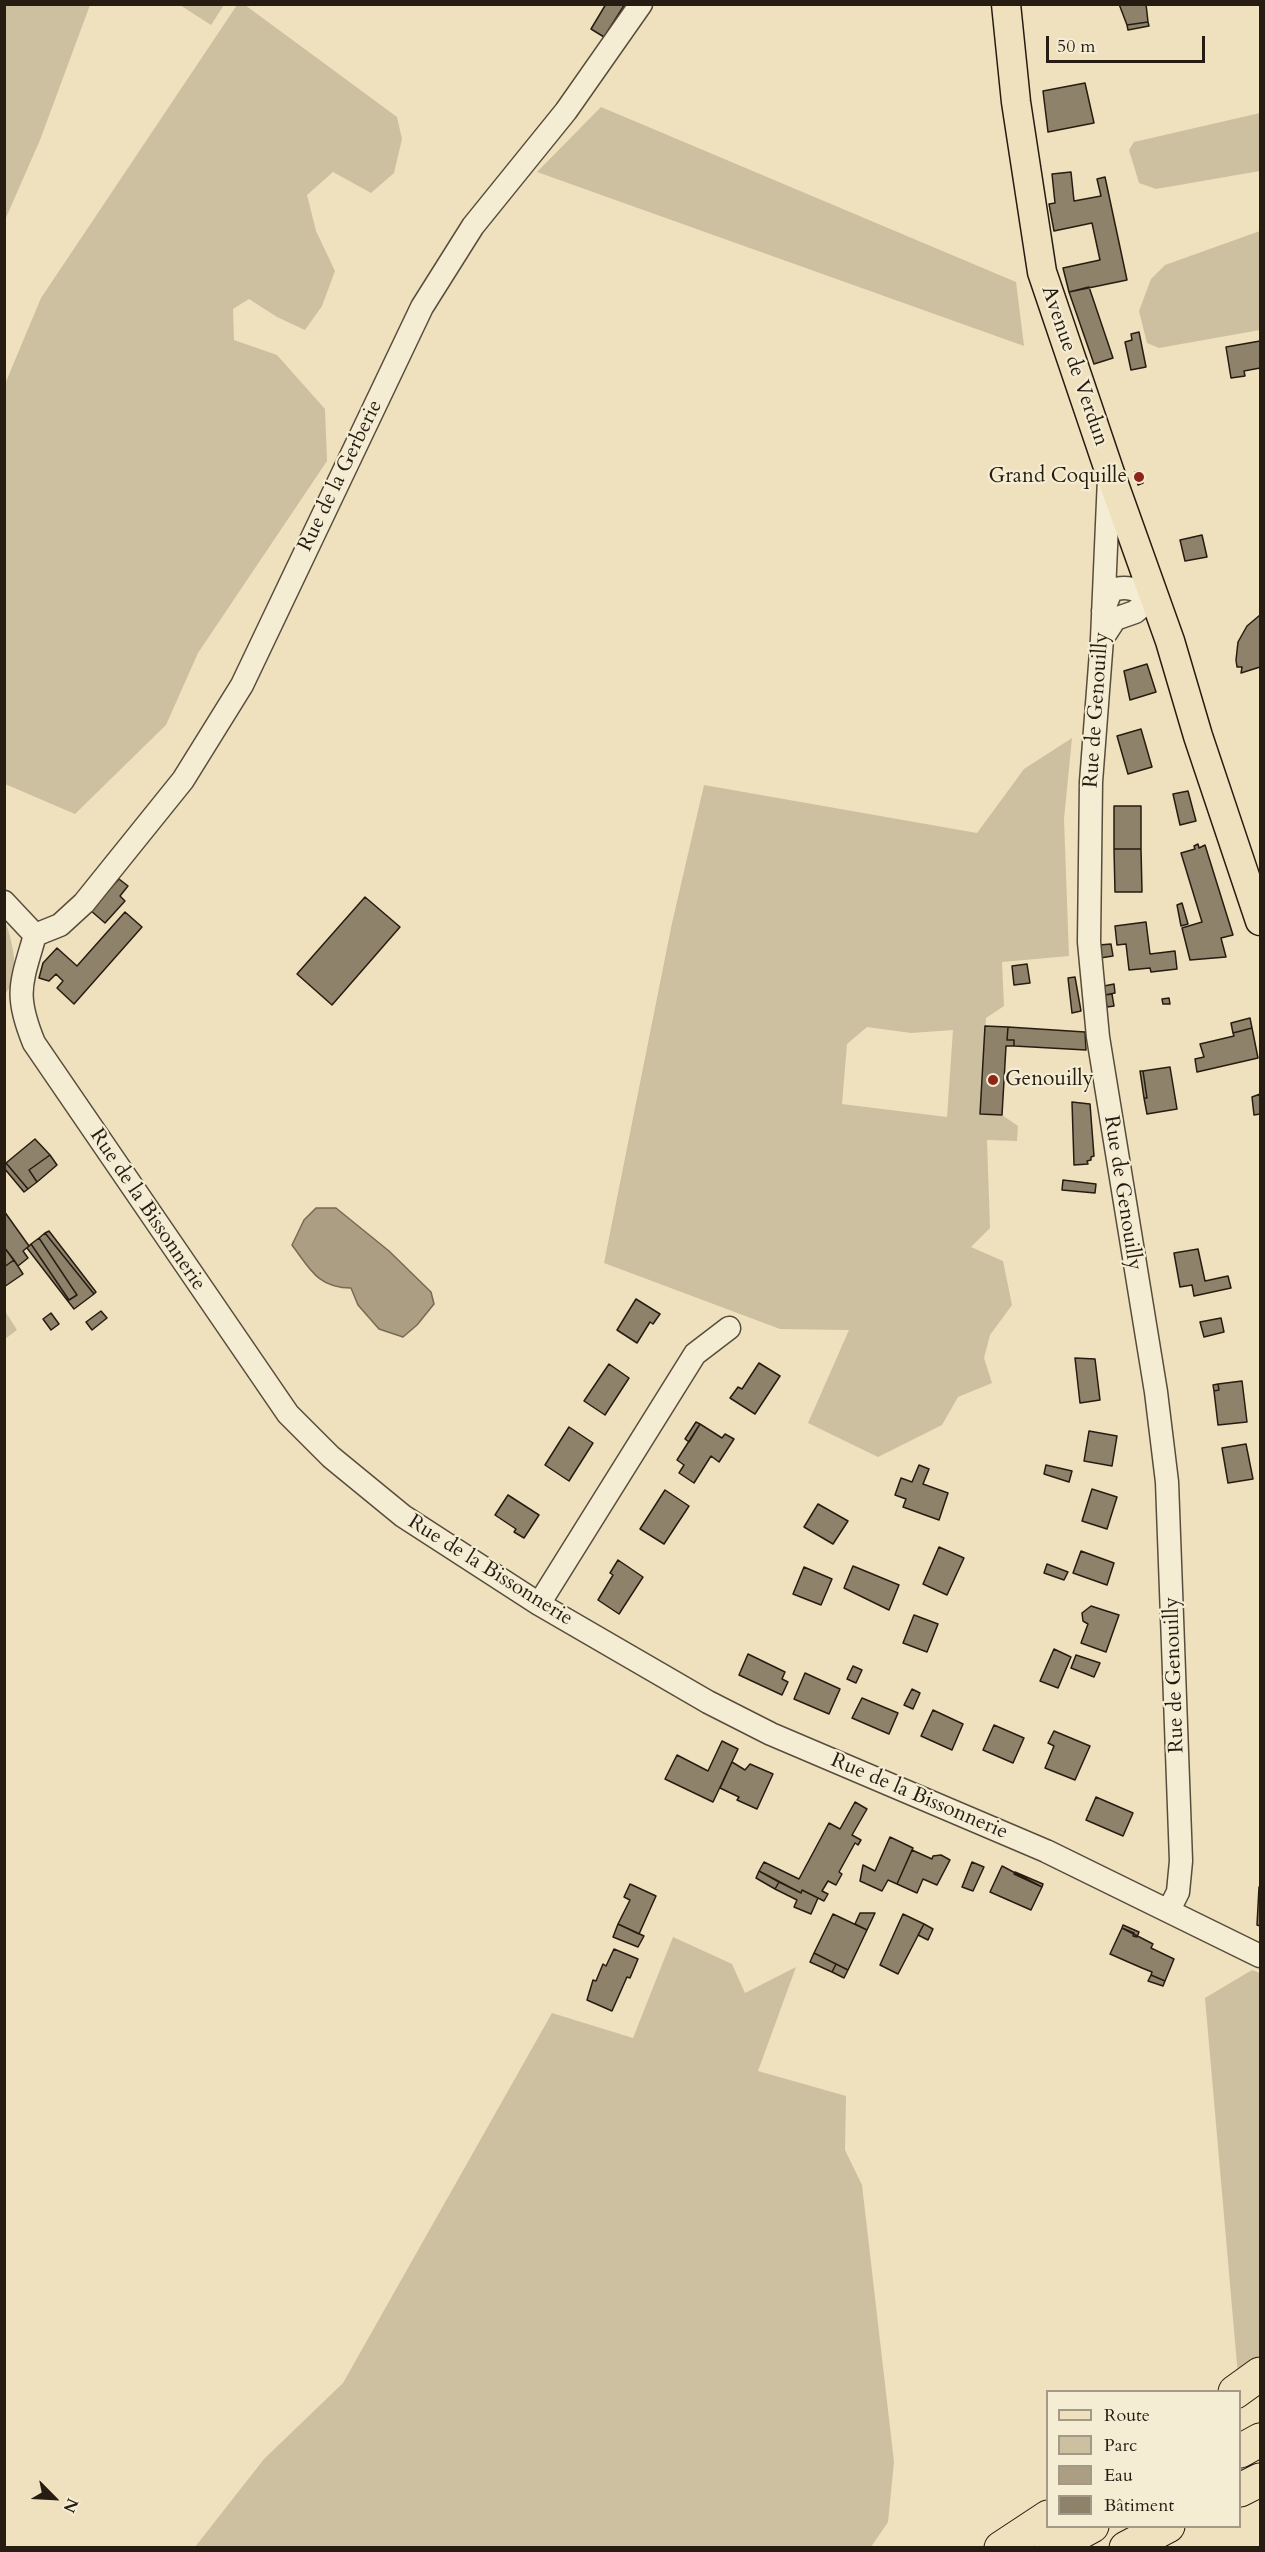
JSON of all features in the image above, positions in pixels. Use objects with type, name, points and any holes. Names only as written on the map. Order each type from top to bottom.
[{"type":"highway","points":[[1236,2390],[1260,2374]]},
{"type":"highway","points":[[1241,2450],[1260,2440]]},
{"type":"highway","points":[[1241,2489],[1260,2480]]},
{"type":"highway","points":[[1001,2547],[1046,2518]]},
{"type":"highway","points":[[1051,2547],[1088,2528]]},
{"type":"highway","points":[[1126,2547],[1164,2528]]},
{"type":"main road","name":"Avenue de Verdun","points":[[1006,4],[1016,102],[1042,272],[1110,473],[1155,595],[1198,736],[1260,921]]},
{"type":"street","name":"Rue de la Gerberie","points":[[35,935],[60,925],[84,903],[183,780],[242,685],[422,307],[473,226],[566,111],[641,4]]},
{"type":"street","name":"Rue de Genouilly","points":[[1110,473],[1102,639],[1091,782],[1089,942],[1098,1037],[1156,1392],[1167,1482],[1181,1861],[1178,1892],[1169,1910]]},
{"type":"street","points":[[1103,613],[1111,591],[1118,588],[1127,587],[1155,595]]},
{"type":"street","points":[[1102,639],[1115,619],[1135,612],[1155,595]]},
{"type":"street","points":[[4,902],[35,935]]},
{"type":"street","name":"Rue de la Bissonnerie","points":[[35,935],[22,983],[12,1007],[24,1017],[34,1043],[288,1414],[331,1457],[403,1516],[539,1604],[708,1702],[771,1734],[1046,1851],[1260,1956]]},
{"type":"street","points":[[539,1604],[695,1354],[729,1328]]},
{"type":"green space","points":[[5,4],[90,5],[40,140],[5,220]]},
{"type":"green space","points":[[180,5],[224,5],[211,25]]},
{"type":"green space","points":[[237,5],[245,5],[397,117],[402,139],[394,173],[371,193],[333,172],[307,195],[316,231],[335,271],[322,306],[305,330],[277,317],[249,299],[233,309],[234,340],[277,355],[325,409],[327,461],[198,653],[166,725],[75,814],[5,784],[5,384],[41,298]]},
{"type":"green space","points":[[601,107],[1016,282],[1024,346],[537,172]]},
{"type":"green space","points":[[1260,113],[1260,171],[1156,189],[1139,183],[1129,150],[1134,142]]},
{"type":"green space","points":[[1260,231],[1260,330],[1159,348],[1147,343],[1139,311],[1151,279],[1165,265]]},
{"type":"green space","points":[[1072,738],[1064,819],[1069,956],[1002,962],[1004,1006],[986,1018],[980,1114],[1002,1115],[1018,1126],[1017,1141],[987,1140],[990,1228],[971,1247],[1003,1261],[1012,1305],[990,1335],[984,1358],[992,1383],[958,1397],[942,1425],[878,1457],[808,1423],[849,1330],[780,1329],[604,1263],[672,923],[704,785],[977,833],[1024,769]],"holes":[[[867,1027],[911,1033],[953,1030],[947,1117],[842,1104],[847,1044]]]},
{"type":"green space","points":[[4,919],[9,933],[15,968],[13,982],[5,995]]},
{"type":"green space","points":[[5,1311],[17,1330],[4,1339]]},
{"type":"green space","points":[[673,1937],[732,1964],[745,1993],[796,1967],[758,2071],[846,2096],[845,2150],[862,2185],[894,2462],[888,2522],[871,2547],[195,2547],[264,2459],[343,2383],[552,2013],[633,2038]]},
{"type":"green space","points":[[1252,1970],[1260,1973],[1260,2360],[1238,2376],[1205,1998]]},
{"type":"water","points":[[316,1208],[336,1208],[389,1251],[431,1292],[434,1304],[417,1325],[403,1337],[379,1329],[358,1305],[351,1288],[330,1285],[316,1276],[292,1245],[304,1220]]},
{"type":"building","points":[[606,4],[625,4],[604,37],[591,29]]},
{"type":"building","points":[[1119,4],[1146,4],[1148,22],[1127,25]]},
{"type":"building","points":[[1148,22],[1149,26],[1128,30],[1127,25]]},
{"type":"building","points":[[1085,83],[1094,123],[1048,132],[1043,91]]},
{"type":"building","points":[[1071,172],[1074,201],[1101,196],[1097,179],[1105,177],[1127,280],[1069,292],[1063,268],[1100,260],[1092,223],[1054,231],[1049,204],[1055,203],[1052,174]]},
{"type":"building","points":[[1089,287],[1113,358],[1094,364],[1069,292]]},
{"type":"building","points":[[1139,332],[1146,367],[1131,370],[1125,342],[1132,340],[1131,334]]},
{"type":"building","points":[[1260,341],[1260,368],[1244,371],[1245,376],[1231,378],[1226,347]]},
{"type":"building","points":[[1139,471],[1143,483],[1138,485],[1135,472]]},
{"type":"building","points":[[1202,535],[1207,557],[1185,561],[1180,540]]},
{"type":"building","points":[[1260,615],[1260,667],[1241,673],[1242,667],[1237,667],[1236,660],[1238,642],[1247,626]]},
{"type":"building","points":[[1147,664],[1156,692],[1130,700],[1124,671]]},
{"type":"building","points":[[1141,729],[1152,767],[1128,774],[1117,736]]},
{"type":"building","points":[[1188,791],[1196,821],[1180,825],[1173,794]]},
{"type":"building","points":[[1114,806],[1141,806],[1141,849],[1114,849]]},
{"type":"building","points":[[1198,844],[1199,848],[1205,845],[1233,935],[1221,938],[1226,957],[1190,960],[1182,928],[1202,922],[1181,853],[1195,849],[1194,846]]},
{"type":"building","points":[[1114,849],[1141,849],[1142,892],[1115,892]]},
{"type":"building","points":[[119,879],[128,886],[120,896],[125,901],[105,923],[90,910]]},
{"type":"building","points":[[365,897],[400,927],[332,1005],[297,974]]},
{"type":"building","points":[[1182,903],[1188,924],[1181,926],[1177,905]]},
{"type":"building","points":[[125,912],[142,927],[74,1004],[57,988],[63,981],[56,974],[49,981],[39,978],[43,963],[57,948],[77,966]]},
{"type":"building","points":[[1146,922],[1150,954],[1175,951],[1177,969],[1151,972],[1150,968],[1129,970],[1126,944],[1117,945],[1115,926]]},
{"type":"building","points":[[1111,944],[1113,956],[1100,958],[1099,945]]},
{"type":"building","points":[[1027,964],[1030,983],[1014,985],[1012,966]]},
{"type":"building","points":[[1075,977],[1081,1011],[1072,1013],[1068,978]]},
{"type":"building","points":[[1114,984],[1115,993],[1105,995],[1104,986]]},
{"type":"building","points":[[1112,994],[1114,1006],[1107,1007],[1105,995]]},
{"type":"building","points":[[1169,998],[1170,1004],[1163,1004],[1162,999]]},
{"type":"building","points":[[1250,1018],[1252,1028],[1233,1033],[1231,1023]]},
{"type":"building","name":"Genouilly","points":[[985,1026],[1008,1027],[1007,1040],[1014,1040],[1014,1046],[1006,1046],[1002,1115],[980,1114]]},
{"type":"building","points":[[1008,1027],[1085,1032],[1086,1050],[1014,1046],[1014,1040],[1007,1040]]},
{"type":"building","points":[[1252,1028],[1258,1058],[1197,1072],[1195,1059],[1204,1057],[1200,1044],[1234,1036],[1233,1033]]},
{"type":"building","points":[[1170,1067],[1177,1109],[1147,1114],[1143,1071]]},
{"type":"building","points":[[1140,1071],[1143,1071],[1147,1098],[1144,1098]]},
{"type":"building","points":[[1260,1094],[1260,1114],[1254,1115],[1252,1097]]},
{"type":"building","points":[[1072,1102],[1090,1104],[1094,1156],[1087,1161],[1088,1164],[1074,1165]]},
{"type":"building","points":[[35,1139],[50,1155],[29,1170],[37,1182],[28,1189],[6,1163]]},
{"type":"building","points":[[50,1155],[57,1165],[37,1182],[29,1170]]},
{"type":"building","points":[[6,1163],[28,1189],[24,1192],[4,1168]]},
{"type":"building","points":[[1063,1180],[1096,1184],[1095,1193],[1062,1190]]},
{"type":"building","points":[[4,1211],[29,1246],[23,1251],[28,1258],[18,1266],[4,1247]]},
{"type":"building","points":[[49,1231],[96,1292],[94,1294],[45,1233]]},
{"type":"building","points":[[45,1233],[94,1294],[74,1309],[27,1248],[31,1244],[69,1300],[77,1295],[39,1238]]},
{"type":"building","points":[[39,1238],[77,1295],[69,1300],[31,1244]]},
{"type":"building","points":[[4,1247],[14,1260],[4,1267]]},
{"type":"building","points":[[1198,1249],[1205,1281],[1228,1276],[1231,1288],[1194,1296],[1192,1285],[1180,1287],[1174,1253]]},
{"type":"building","points":[[14,1260],[23,1274],[4,1287],[4,1267]]},
{"type":"building","points":[[636,1299],[660,1314],[653,1324],[650,1322],[637,1343],[617,1330]]},
{"type":"building","points":[[101,1311],[107,1318],[92,1330],[86,1322]]},
{"type":"building","points":[[51,1313],[59,1324],[51,1330],[43,1319]]},
{"type":"building","points":[[1221,1318],[1224,1332],[1204,1337],[1200,1322]]},
{"type":"building","points":[[1075,1358],[1095,1359],[1100,1400],[1080,1403]]},
{"type":"building","points":[[759,1363],[780,1376],[755,1414],[730,1398],[738,1387],[742,1389]]},
{"type":"building","points":[[609,1364],[629,1378],[605,1415],[584,1401]]},
{"type":"building","points":[[1242,1381],[1247,1422],[1218,1425],[1214,1391],[1219,1390],[1218,1384]]},
{"type":"building","points":[[1218,1384],[1219,1390],[1214,1391],[1213,1385]]},
{"type":"building","points":[[696,1422],[700,1424],[689,1442],[685,1439]]},
{"type":"building","points":[[700,1424],[722,1438],[725,1434],[734,1439],[719,1462],[711,1456],[694,1483],[679,1473],[684,1465],[677,1460]]},
{"type":"building","points":[[569,1427],[593,1443],[569,1481],[545,1465]]},
{"type":"building","points":[[1089,1431],[1117,1436],[1112,1466],[1084,1461]]},
{"type":"building","points":[[1246,1444],[1253,1479],[1228,1483],[1222,1448]]},
{"type":"building","points":[[919,1465],[929,1469],[923,1484],[948,1493],[939,1520],[903,1507],[906,1499],[895,1495],[901,1478],[912,1482]]},
{"type":"building","points":[[1046,1465],[1072,1471],[1069,1482],[1044,1474]]},
{"type":"building","points":[[1092,1489],[1117,1497],[1107,1529],[1082,1521]]},
{"type":"building","points":[[665,1490],[689,1506],[664,1544],[640,1529]]},
{"type":"building","points":[[508,1495],[539,1515],[524,1538],[514,1532],[516,1529],[495,1515]]},
{"type":"building","points":[[818,1504],[848,1521],[833,1544],[804,1527]]},
{"type":"building","points":[[939,1547],[964,1558],[947,1595],[923,1584]]},
{"type":"building","points":[[1081,1551],[1114,1563],[1107,1585],[1073,1573]]},
{"type":"building","points":[[618,1560],[643,1577],[619,1614],[598,1600],[613,1575],[610,1573]]},
{"type":"building","points":[[1047,1564],[1068,1572],[1064,1580],[1044,1573]]},
{"type":"building","points":[[853,1566],[899,1585],[889,1610],[844,1588]]},
{"type":"building","points":[[804,1567],[832,1579],[821,1605],[793,1594]]},
{"type":"building","points":[[1091,1606],[1119,1615],[1106,1652],[1081,1643],[1088,1624],[1083,1621],[1082,1613]]},
{"type":"building","points":[[914,1615],[938,1624],[927,1652],[903,1643]]},
{"type":"building","points":[[1054,1649],[1071,1657],[1058,1688],[1040,1681]]},
{"type":"building","points":[[748,1654],[785,1672],[782,1679],[788,1682],[782,1695],[739,1675]]},
{"type":"building","points":[[1076,1655],[1100,1663],[1094,1677],[1071,1668]]},
{"type":"building","points":[[853,1666],[862,1670],[856,1683],[847,1679]]},
{"type":"building","points":[[805,1673],[840,1689],[829,1714],[794,1699]]},
{"type":"building","points":[[912,1689],[920,1693],[913,1709],[904,1705]]},
{"type":"building","points":[[862,1698],[898,1713],[889,1734],[852,1718]]},
{"type":"building","points":[[933,1710],[963,1724],[952,1750],[921,1736]]},
{"type":"building","points":[[994,1725],[1024,1738],[1013,1763],[983,1750]]},
{"type":"building","points":[[1054,1731],[1090,1746],[1075,1780],[1045,1768],[1054,1746],[1048,1743]]},
{"type":"building","points":[[722,1741],[738,1749],[713,1802],[665,1779],[677,1755],[708,1771]]},
{"type":"building","points":[[732,1762],[745,1770],[750,1764],[773,1774],[757,1809],[737,1800],[739,1797],[720,1788]]},
{"type":"building","points":[[1096,1797],[1133,1813],[1123,1836],[1086,1820]]},
{"type":"building","points":[[855,1802],[867,1809],[852,1835],[861,1840],[858,1845],[855,1843],[839,1872],[842,1874],[836,1885],[828,1881],[822,1891],[828,1894],[824,1901],[802,1890],[801,1893],[759,1871],[764,1862],[799,1879],[829,1823],[840,1829]]},
{"type":"building","points":[[890,1837],[913,1848],[897,1884],[888,1880],[882,1891],[860,1881],[863,1865],[875,1871]]},
{"type":"building","points":[[912,1850],[932,1859],[933,1856],[941,1855],[950,1860],[937,1885],[923,1879],[917,1893],[897,1884]]},
{"type":"building","points":[[972,1862],[984,1867],[973,1891],[962,1887]]},
{"type":"building","points":[[1002,1866],[1042,1887],[1031,1910],[990,1892]]},
{"type":"building","points":[[759,1871],[779,1882],[775,1889],[756,1878]]},
{"type":"building","points":[[1015,1872],[1043,1884],[1042,1887],[1014,1874]]},
{"type":"building","points":[[779,1882],[801,1893],[802,1890],[818,1898],[811,1914],[794,1907],[797,1900],[775,1889]]},
{"type":"building","points":[[630,1884],[656,1896],[639,1934],[618,1924],[630,1900],[624,1897]]},
{"type":"building","points":[[1260,1887],[1260,1926],[1257,1925]]},
{"type":"building","points":[[860,1913],[875,1913],[867,1930],[855,1924]]},
{"type":"building","points":[[833,1914],[867,1930],[848,1970],[814,1953]]},
{"type":"building","points":[[903,1914],[924,1924],[898,1974],[880,1965]]},
{"type":"building","points":[[618,1924],[644,1936],[638,1947],[613,1937]]},
{"type":"building","points":[[924,1924],[933,1929],[928,1940],[918,1935]]},
{"type":"building","points":[[1123,1925],[1139,1932],[1137,1937],[1133,1936],[1134,1933],[1122,1928]]},
{"type":"building","points":[[1122,1928],[1153,1944],[1151,1948],[1174,1959],[1165,1981],[1151,1975],[1152,1972],[1110,1954]]},
{"type":"building","points":[[614,1949],[638,1959],[612,2011],[587,2000],[593,1980],[596,1981],[603,1964],[606,1966]]},
{"type":"building","points":[[814,1953],[836,1964],[832,1972],[810,1962]]},
{"type":"building","points":[[836,1964],[848,1970],[844,1978],[832,1972]]},
{"type":"building","points":[[1151,1975],[1165,1981],[1163,1986],[1148,1981]]},
{"type":"place","name":"Grand Coquille","points":[[1139,477]]},
{"type":"place","name":"Genouilly","points":[[993,1080]]}]
